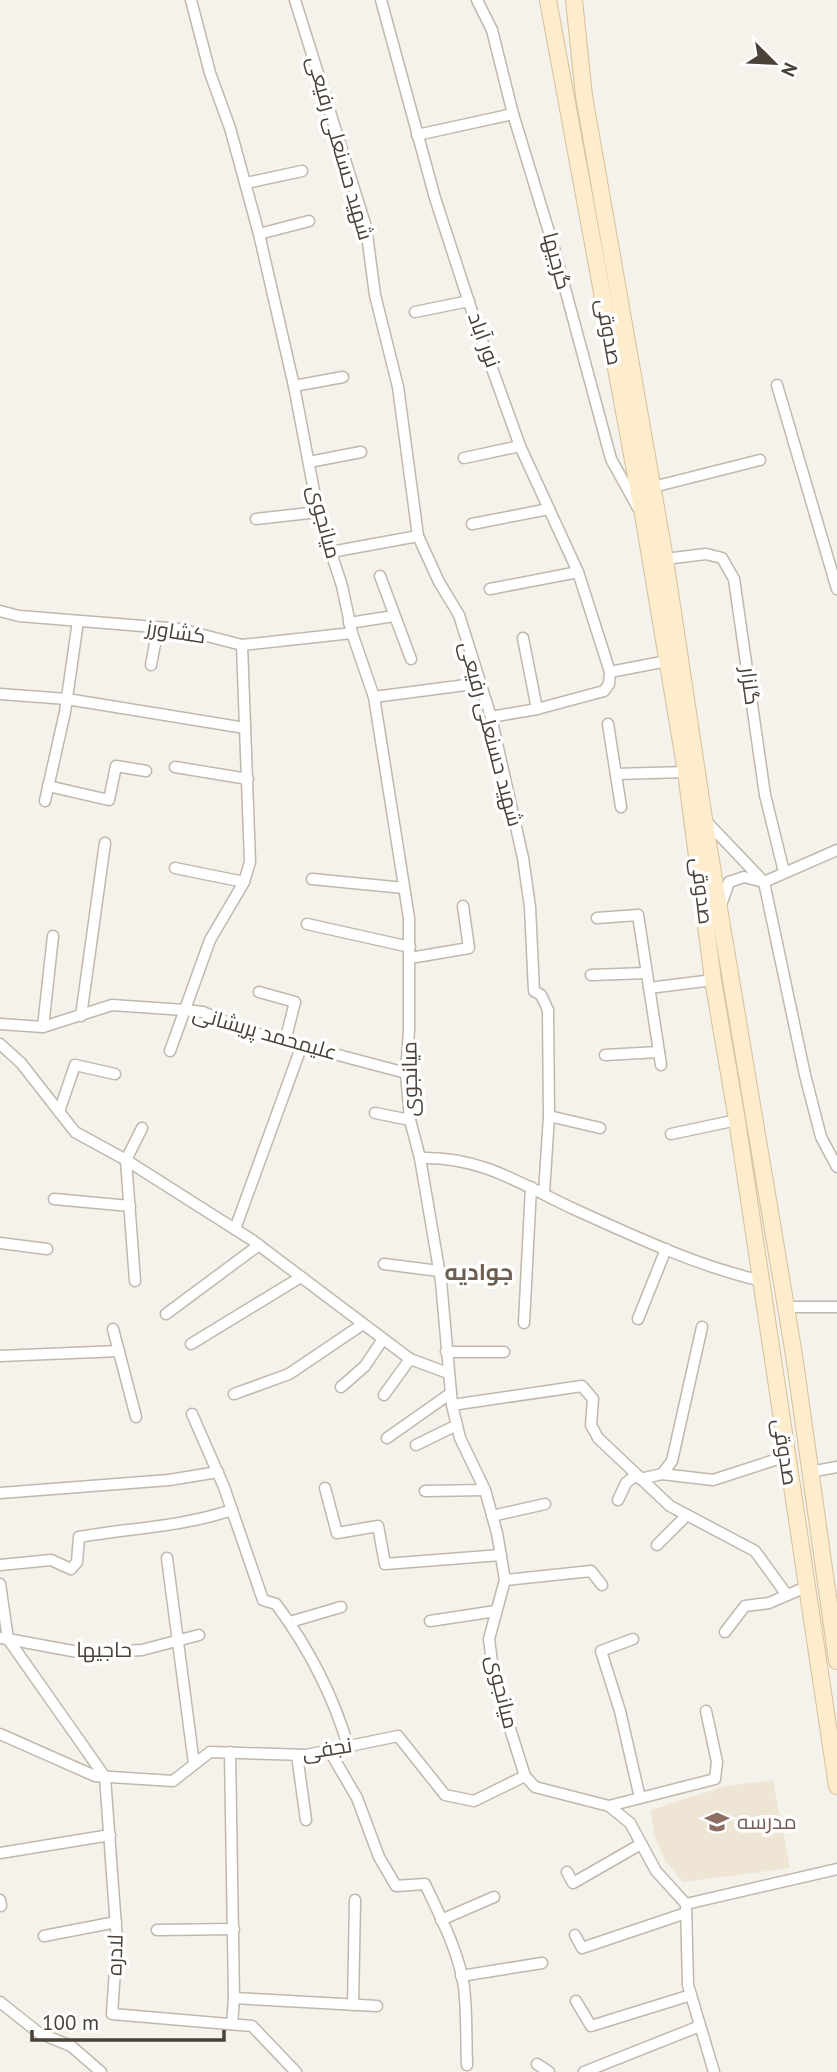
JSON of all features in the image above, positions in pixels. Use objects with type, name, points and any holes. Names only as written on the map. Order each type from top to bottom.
[{"type":"main road","name":"صدوقی","points":[[548,0],[644,520],[685,772],[713,980],[766,1306],[770,1358],[837,1786]]},
{"type":"main road","name":"صدوقی","points":[[574,0],[584,96],[653,487],[704,819],[782,1281],[837,1661]]},
{"type":"main road","points":[[762,1281],[782,1281]]},
{"type":"main road","points":[[766,1306],[786,1307]]},
{"type":"street","name":"میانجوی","points":[[191,0],[209,73],[260,233],[294,386],[318,512],[342,586],[350,628],[374,697],[404,888],[410,952],[406,1073],[410,1120],[420,1158],[439,1271],[448,1373],[457,1425],[485,1490],[501,1555],[505,1580],[489,1639],[494,1678],[525,1776]]},
{"type":"street","name":"شهید حسنعلی رفیعی","points":[[295,0],[366,228],[375,295],[398,387],[418,536],[439,582],[459,615],[491,717],[523,858],[530,907],[534,991],[541,995],[548,1010],[549,1116],[544,1193]]},
{"type":"street","name":"نور آباد","points":[[381,0],[417,135],[469,301],[520,446],[578,572],[610,672]]},
{"type":"street","name":"گرجیها","points":[[477,0],[492,30],[513,114],[556,255],[611,459],[644,520]]},
{"type":"street","points":[[417,135],[513,114]]},
{"type":"street","points":[[246,183],[302,171]]},
{"type":"street","points":[[260,233],[309,221]]},
{"type":"street","points":[[415,312],[469,301]]},
{"type":"street","points":[[294,386],[343,377]]},
{"type":"street","points":[[777,385],[837,589]]},
{"type":"street","points":[[464,458],[520,446]]},
{"type":"street","points":[[309,462],[361,452]]},
{"type":"street","points":[[653,487],[760,460]]},
{"type":"street","points":[[472,524],[549,509]]},
{"type":"street","points":[[256,519],[318,512]]},
{"type":"street","points":[[331,552],[418,536]]},
{"type":"street","name":"گلزار","points":[[665,559],[706,554],[722,558],[734,579],[765,795],[784,872]]},
{"type":"street","points":[[489,589],[578,572]]},
{"type":"street","points":[[380,576],[411,659]]},
{"type":"street","name":"کشاورز","points":[[0,611],[19,616],[180,629],[242,645],[350,628],[394,616]]},
{"type":"street","points":[[45,801],[67,699],[78,621]]},
{"type":"street","points":[[151,665],[158,628]]},
{"type":"street","points":[[523,638],[537,709]]},
{"type":"street","points":[[170,1051],[210,940],[244,882],[250,862],[242,645]]},
{"type":"street","points":[[491,717],[537,709],[604,691],[609,684],[610,672],[667,661]]},
{"type":"street","points":[[374,697],[481,683]]},
{"type":"street","points":[[0,694],[67,699],[245,728]]},
{"type":"street","points":[[608,724],[621,807]]},
{"type":"street","points":[[48,786],[109,800],[116,766],[146,771]]},
{"type":"street","points":[[175,767],[248,779]]},
{"type":"street","points":[[616,774],[685,772]]},
{"type":"street","points":[[704,819],[764,882],[805,1075],[821,1137],[837,1167]]},
{"type":"street","points":[[81,1016],[105,843]]},
{"type":"street","points":[[720,913],[723,894],[729,882],[744,877],[764,882],[837,850]]},
{"type":"street","points":[[175,868],[244,882]]},
{"type":"street","points":[[312,879],[404,888]]},
{"type":"street","points":[[307,924],[410,952],[469,948],[463,906]]},
{"type":"street","points":[[597,918],[638,915],[660,1065]]},
{"type":"street","points":[[43,1027],[53,936]]},
{"type":"street","points":[[591,975],[646,973]]},
{"type":"street","points":[[649,988],[713,980]]},
{"type":"street","points":[[259,992],[295,1002],[285,1041]]},
{"type":"street","name":"علیمحمد پریشانی","points":[[0,1024],[43,1027],[112,1005],[203,1012],[244,1030],[406,1073]]},
{"type":"street","points":[[0,1044],[21,1063],[75,1132],[127,1160],[235,1229],[410,1359],[448,1373]]},
{"type":"street","points":[[235,1229],[302,1045]]},
{"type":"street","points":[[605,1055],[659,1052]]},
{"type":"street","points":[[59,1112],[75,1065],[116,1074]]},
{"type":"street","points":[[375,1113],[410,1120]]},
{"type":"street","points":[[549,1116],[600,1128]]},
{"type":"street","points":[[671,1134],[737,1120]]},
{"type":"street","points":[[135,1281],[127,1160],[142,1128]]},
{"type":"street","points":[[420,1158],[469,1161],[667,1249],[726,1273],[762,1281]]},
{"type":"street","points":[[524,1322],[531,1187]]},
{"type":"street","points":[[54,1199],[130,1206]]},
{"type":"street","points":[[0,1243],[47,1249]]},
{"type":"street","points":[[166,1314],[258,1245]]},
{"type":"street","points":[[638,1319],[667,1249]]},
{"type":"street","points":[[384,1264],[439,1271]]},
{"type":"street","points":[[191,1344],[301,1277]]},
{"type":"street","points":[[786,1307],[837,1307]]},
{"type":"street","points":[[234,1394],[289,1374],[363,1324]]},
{"type":"street","points":[[662,1474],[672,1461],[702,1327]]},
{"type":"street","points":[[113,1329],[136,1417]]},
{"type":"street","points":[[341,1387],[365,1366],[383,1339]]},
{"type":"street","points":[[0,1356],[119,1351]]},
{"type":"street","points":[[446,1352],[504,1352]]},
{"type":"street","points":[[384,1395],[410,1359]]},
{"type":"street","points":[[387,1438],[452,1399],[582,1386],[593,1399],[591,1425],[598,1438],[670,1506],[755,1551],[787,1595]]},
{"type":"street","points":[[192,1414],[218,1472],[263,1600],[276,1604],[290,1622],[336,1706],[348,1746]]},
{"type":"street","points":[[416,1445],[457,1425]]},
{"type":"street","points":[[618,1500],[626,1483],[638,1477],[662,1474],[713,1480],[787,1456]]},
{"type":"street","points":[[810,1472],[837,1467]]},
{"type":"street","points":[[0,1493],[156,1481],[218,1472]]},
{"type":"street","points":[[325,1488],[337,1533],[379,1526],[385,1564],[501,1555]]},
{"type":"street","points":[[425,1491],[485,1490]]},
{"type":"street","points":[[492,1516],[545,1504]]},
{"type":"street","points":[[0,1565],[51,1560],[71,1569],[77,1562],[79,1537],[165,1527],[232,1510]]},
{"type":"street","points":[[657,1545],[687,1515]]},
{"type":"street","points":[[167,1558],[194,1764]]},
{"type":"street","points":[[505,1580],[591,1572],[602,1585]]},
{"type":"street","points":[[0,1584],[4,1639],[105,1777]]},
{"type":"street","points":[[724,1632],[745,1606],[769,1602],[806,1587]]},
{"type":"street","points":[[290,1622],[341,1607]]},
{"type":"street","points":[[430,1621],[496,1611]]},
{"type":"street","name":"حاجیها","points":[[4,1639],[83,1653],[142,1650],[199,1635]]},
{"type":"street","points":[[633,1639],[601,1651],[620,1711],[640,1798]]},
{"type":"street","points":[[609,1806],[715,1779],[717,1762],[706,1711]]},
{"type":"street","name":"نجفی","points":[[0,1734],[95,1776],[105,1777],[173,1781],[210,1752],[297,1755],[398,1736],[445,1795],[474,1801],[525,1776]]},
{"type":"street","points":[[329,1750],[357,1798],[379,1857],[396,1886],[425,1884],[441,1920],[461,1976],[467,2065]]},
{"type":"street","points":[[230,1752],[234,1928],[232,2024]]},
{"type":"street","points":[[297,1755],[306,1820]]},
{"type":"street","points":[[525,1776],[535,1787],[609,1806],[630,1823],[656,1871],[686,1908],[691,1995],[714,2072]]},
{"type":"street","name":"لادره","points":[[105,1777],[116,1922],[112,2014],[252,2026],[296,2072]]},
{"type":"street","points":[[0,1853],[110,1835]]},
{"type":"street","points":[[567,1872],[573,1883],[640,1844]]},
{"type":"street","points":[[575,1935],[582,1948],[686,1908],[837,1869]]},
{"type":"street","points":[[441,1920],[494,1897]]},
{"type":"street","points":[[0,1900],[1,1906]]},
{"type":"street","points":[[353,2005],[355,1900]]},
{"type":"street","points":[[44,1936],[116,1922]]},
{"type":"street","points":[[157,1930],[234,1928]]},
{"type":"street","points":[[461,1976],[542,1964]]},
{"type":"street","points":[[576,2001],[591,2026],[691,1995]]},
{"type":"street","points":[[234,1998],[377,2006]]},
{"type":"street","points":[[0,2002],[39,2033],[71,2046],[102,2072]]},
{"type":"street","points":[[584,2072],[700,2026]]},
{"type":"street","points":[[537,2064],[550,2072]]},
{"type":"shaded area","name":"مدرسه","points":[[773,1780],[790,1868],[683,1882],[664,1859],[654,1834],[651,1810],[726,1786]]},
{"type":"place","name":"مدرسه","points":[[717,1822]]},
{"type":"district","name":"جوادیه","points":[[479,1272]]}]
